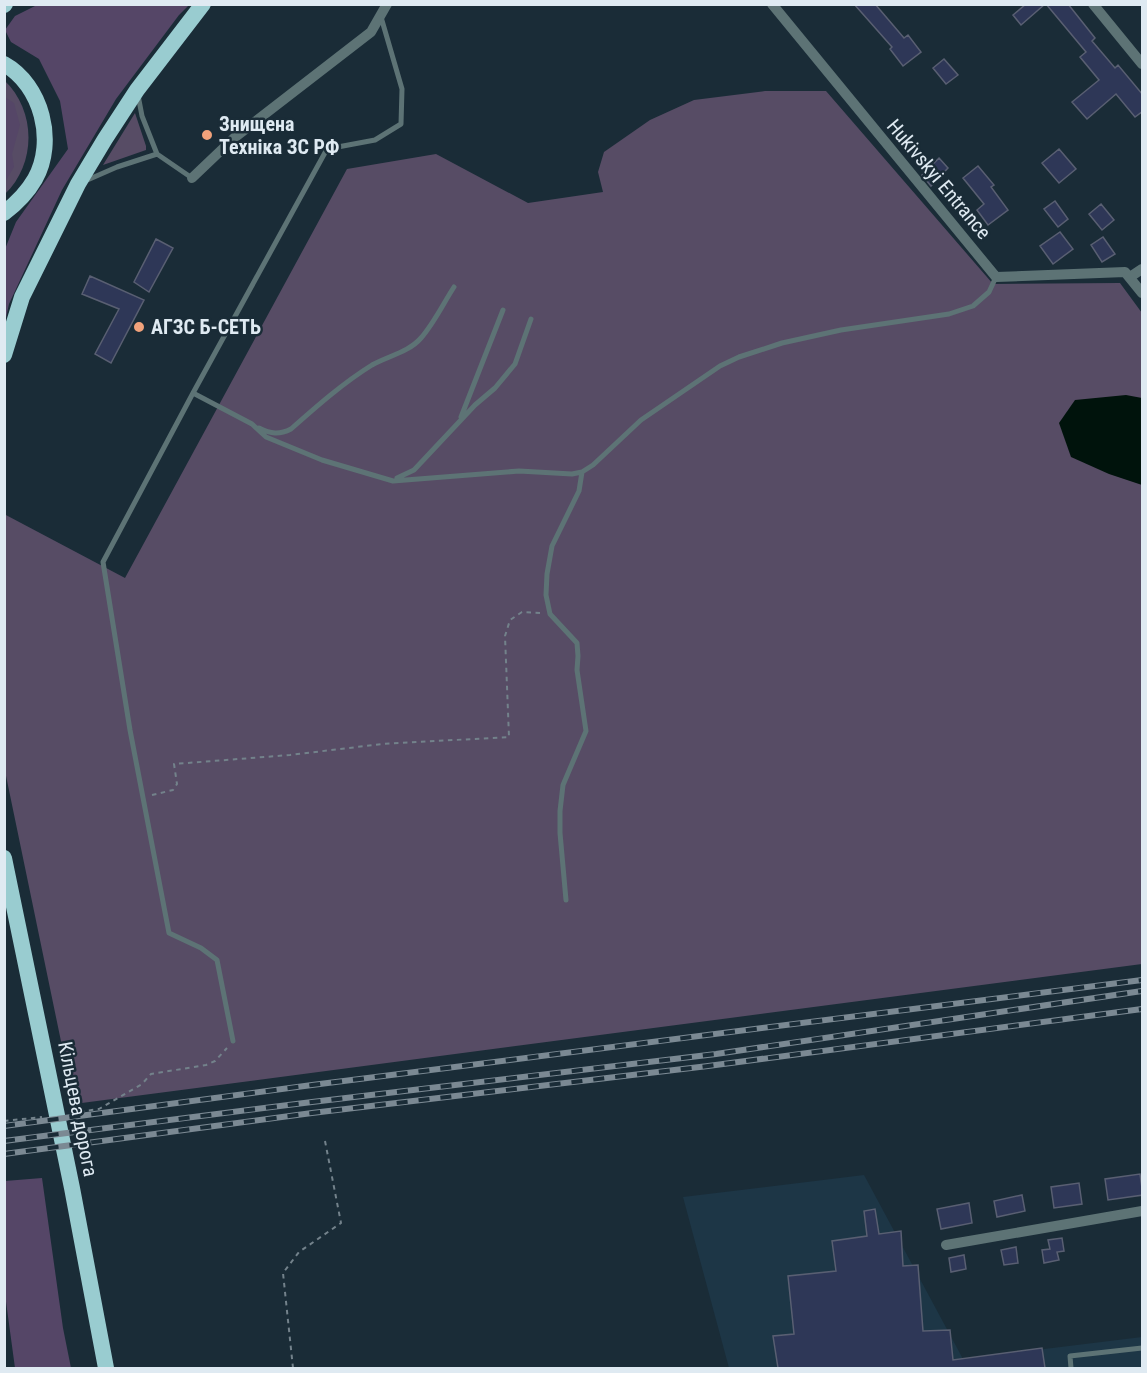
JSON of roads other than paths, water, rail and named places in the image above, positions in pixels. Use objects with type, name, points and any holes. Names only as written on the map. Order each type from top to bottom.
[{"type":"highway","points":[[4,355],[22,297],[78,184],[137,90],[203,4]]},
{"type":"highway","points":[[4,64],[27,84],[39,105],[45,129],[44,153],[36,177],[23,197],[4,213]]},
{"type":"highway","name":"Кільцева дорога","points":[[4,858],[47,1063],[106,1368]]},
{"type":"street","points":[[192,178],[234,138],[371,33],[387,4]]},
{"type":"street","name":"Hukivskyi Entrance","points":[[772,4],[996,277]]},
{"type":"street","points":[[1093,4],[1143,64]]},
{"type":"street","points":[[996,277],[1128,275],[1143,268]]},
{"type":"street","points":[[1128,275],[1143,293]]},
{"type":"street","points":[[946,1245],[1143,1211]]},
{"type":"lane","points":[[233,1041],[217,960],[201,948],[169,933],[130,730],[103,562],[327,149],[375,140],[401,124],[402,89],[381,16]]},
{"type":"lane","points":[[137,90],[142,116],[157,154],[192,178]]},
{"type":"lane","points":[[78,184],[117,167],[157,154]]},
{"type":"lane","points":[[252,424],[266,437],[322,460],[393,481],[519,471],[572,474],[582,472],[592,465],[641,420],[720,366],[739,357],[782,343],[852,328],[949,314],[973,306],[989,292],[996,277]]},
{"type":"lane","points":[[193,393],[271,434],[283,433],[373,365],[410,347],[420,339],[454,286]]},
{"type":"lane","points":[[459,422],[503,310]]},
{"type":"lane","points":[[393,481],[414,470],[475,405],[495,388],[515,363],[531,319]]},
{"type":"lane","points":[[566,900],[560,832],[563,785],[586,731],[577,670],[577,643],[550,614],[546,595],[552,546],[579,491],[582,472]]},
{"type":"lane","points":[[1071,1368],[1070,1356],[1143,1348]]},
{"type":"railway","points":[[4,1126],[1142,980]]},
{"type":"railway","points":[[4,1141],[716,1054],[1142,991]]},
{"type":"railway","points":[[4,1154],[1142,1009]]},
{"type":"place","name":"Знищена Техніка ЗС РФ","points":[[207,135]]},
{"type":"place","name":"АГЗС Б-СЕТЬ","points":[[139,327]]}]
